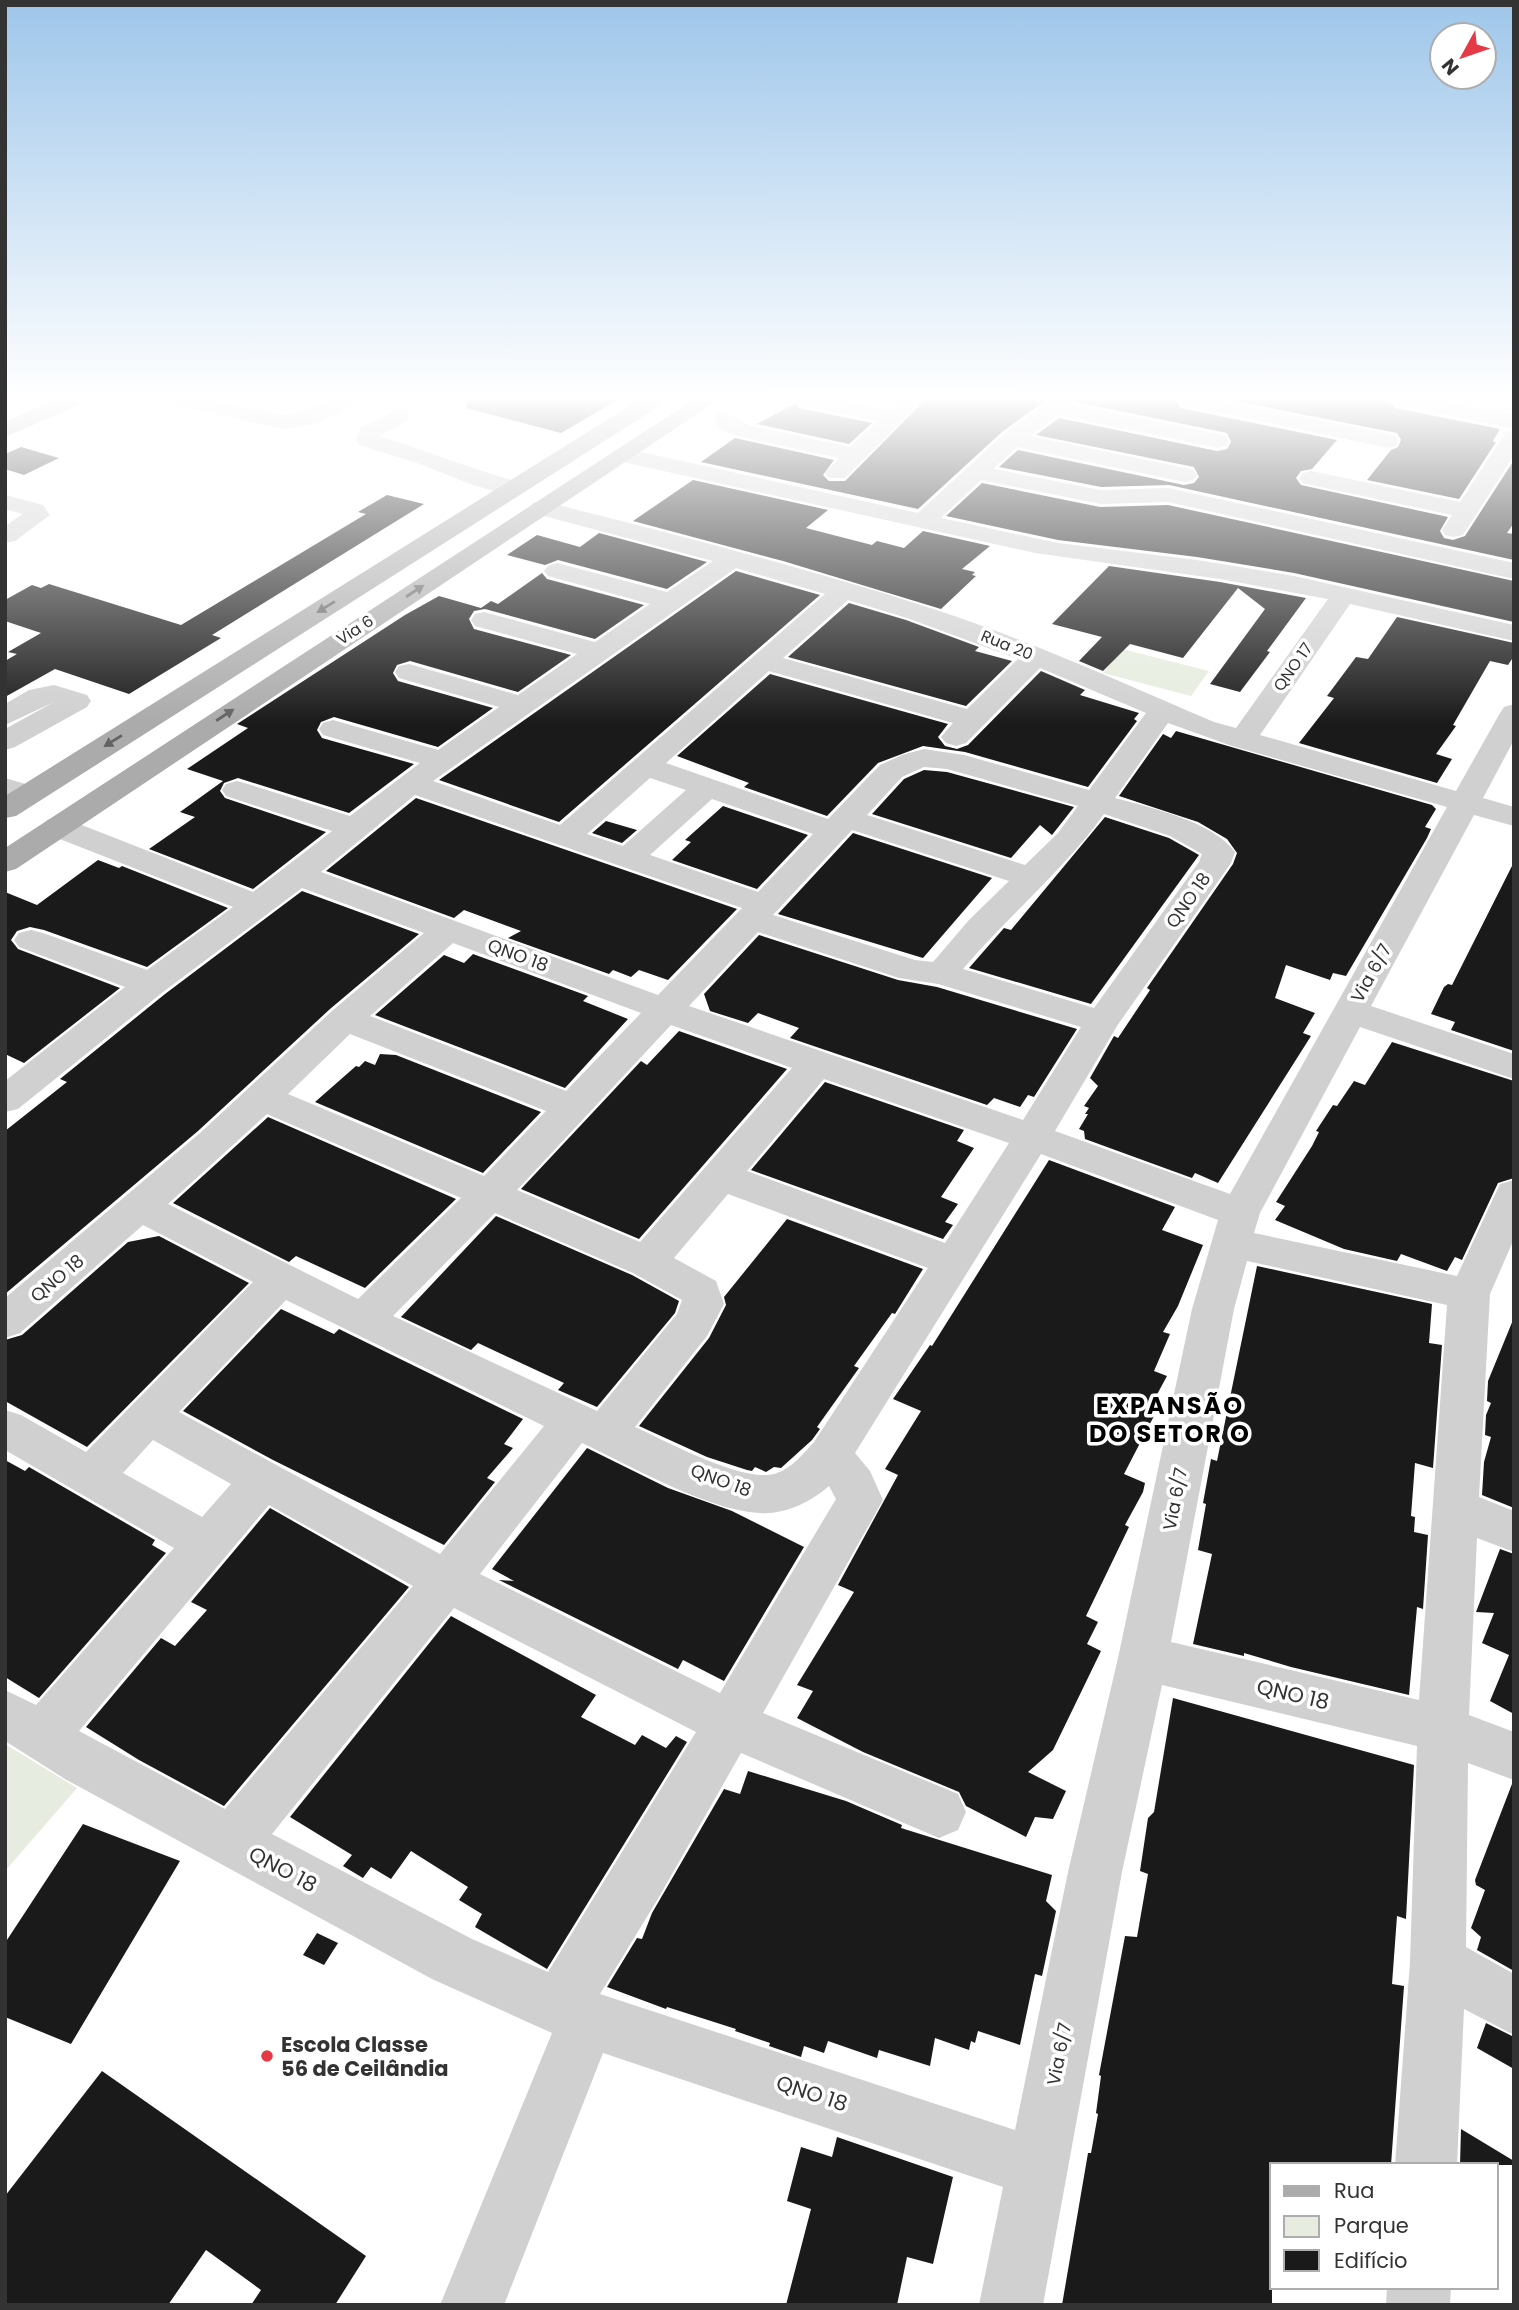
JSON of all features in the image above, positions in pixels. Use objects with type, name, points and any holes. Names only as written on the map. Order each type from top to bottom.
[{"type":"main road","name":"Via 6","points":[[13,797],[146,721],[483,508]]},
{"type":"main road","name":"Via 6","points":[[17,855],[542,508]]},
{"type":"main road","points":[[17,855],[87,796],[182,732],[181,724],[171,719],[146,721]]},
{"type":"street","points":[[6,536],[38,515],[34,510],[26,508]]},
{"type":"street","name":"Rua 20","points":[[542,508],[664,539],[731,561],[916,612],[1036,656],[1162,711],[1242,740],[1514,817]]},
{"type":"street","points":[[866,508],[1082,555],[1218,570],[1344,594],[1514,633]]},
{"type":"street","points":[[923,520],[937,508]]},
{"type":"street","points":[[1224,508],[1514,571]]},
{"type":"street","points":[[1218,570],[1238,544],[1278,508]]},
{"type":"street","points":[[1453,508],[1468,511]]},
{"type":"street","points":[[1437,555],[1470,508]]},
{"type":"street","points":[[872,509],[862,522],[869,530],[960,554]]},
{"type":"street","points":[[13,1083],[298,875],[442,760],[731,561]]},
{"type":"street","points":[[557,571],[670,601]]},
{"type":"street","points":[[565,837],[843,591]]},
{"type":"street","name":"QNO 17","points":[[1242,740],[1344,594]]},
{"type":"street","points":[[484,620],[597,651]]},
{"type":"street","points":[[934,758],[1036,656]]},
{"type":"street","points":[[763,661],[974,720]]},
{"type":"street","points":[[410,672],[522,705]]},
{"type":"street","points":[[5,716],[38,696],[54,693],[87,705],[87,713],[43,740],[21,747],[5,743]]},
{"type":"street","points":[[941,974],[981,927],[1069,840],[1162,711]]},
{"type":"street","name":"Via 6/7","points":[[1011,2305],[1095,1872],[1143,1658],[1213,1309],[1235,1228],[1350,1011],[1514,713]]},
{"type":"street","points":[[333,729],[442,760]]},
{"type":"street","name":"QNO 18","points":[[141,1207],[281,1279],[364,1319],[590,1427],[734,1489],[760,1494],[788,1490],[811,1477],[830,1455],[954,1262],[1102,1022],[1215,863],[1219,852],[1211,843],[1188,832],[1096,803],[934,758],[904,763],[891,771],[490,1194],[364,1319]]},
{"type":"street","points":[[645,766],[706,788],[1032,878]]},
{"type":"street","points":[[412,784],[630,857],[758,912],[911,970],[941,974],[1102,1022]]},
{"type":"street","points":[[630,857],[706,788]]},
{"type":"street","points":[[237,790],[354,828]]},
{"type":"street","points":[[58,827],[256,905]]},
{"type":"street","name":"QNO 18","points":[[298,875],[816,1064],[1032,1137],[1235,1228],[1469,1294]]},
{"type":"street","name":"QNO 18","points":[[5,1322],[141,1207],[264,1098],[345,1019],[449,929]]},
{"type":"street","points":[[31,940],[150,984]]},
{"type":"street","points":[[1350,1011],[1514,1067]]},
{"type":"street","points":[[345,1019],[572,1107]]},
{"type":"street","points":[[647,1262],[816,1064]]},
{"type":"street","name":"QNO 18","points":[[232,1842],[447,1581],[590,1427],[692,1325],[703,1304],[701,1292],[647,1262],[264,1098]]},
{"type":"street","points":[[720,1176],[954,1262]]},
{"type":"street","points":[[1426,2163],[1438,1962],[1443,1729],[1469,1294],[1513,1197]]},
{"type":"street","points":[[91,1477],[281,1279]]},
{"type":"street","points":[[148,1416],[447,1581],[729,1723],[939,1812]]},
{"type":"street","points":[[5,1428],[208,1544]]},
{"type":"street","points":[[472,2305],[574,2013],[640,1878],[860,1500],[854,1484],[830,1455]]},
{"type":"street","name":"QNO 18","points":[[262,1481],[208,1544],[23,1725],[83,1762],[452,1959],[574,2013],[1037,2168]]},
{"type":"street","points":[[1455,1508],[1514,1532]]},
{"type":"street","name":"QNO 18","points":[[1143,1658],[1443,1729],[1514,1756]]},
{"type":"street","points":[[1438,1962],[1514,2006]]},
{"type":"green space","points":[[1122,649],[1209,671],[1191,696],[1103,673]]},
{"type":"green space","points":[[5,1744],[77,1788],[5,1871]]},
{"type":"building","points":[[365,508],[418,508],[212,635],[221,638],[129,694],[55,669],[5,697],[5,661],[17,654],[8,652],[41,633],[5,621],[5,600],[32,585],[41,588],[49,584],[181,625],[366,514],[358,512]]},
{"type":"building","points":[[652,508],[818,508],[828,510],[806,528],[872,545],[877,541],[904,548],[923,531],[990,546],[962,569],[975,572],[972,575],[976,576],[941,609],[783,561],[633,521]]},
{"type":"building","points":[[955,508],[1181,508],[1514,581],[1514,622],[1294,573],[1197,557],[1058,540],[946,516]]},
{"type":"building","points":[[1274,508],[1406,508],[1448,517],[1440,531],[1444,538],[1453,540],[1465,536],[1483,508],[1514,508],[1514,523],[1507,533],[1514,534],[1514,560]]},
{"type":"building","points":[[599,533],[707,562],[667,589],[558,560],[545,565],[507,555],[537,535],[580,547]]},
{"type":"building","points":[[1109,566],[1306,598],[1240,692],[1210,684],[1265,609],[1238,588],[1183,658],[1130,644],[1103,671],[1079,661],[1102,637],[1052,624]]},
{"type":"building","points":[[736,571],[820,595],[559,822],[439,780]]},
{"type":"building","points":[[542,573],[547,579],[644,605],[595,639],[485,609],[474,611],[469,619],[474,629],[571,655],[518,692],[410,661],[397,665],[393,673],[398,681],[493,708],[438,747],[334,717],[321,722],[317,730],[322,738],[414,764],[349,813],[238,778],[224,783],[220,791],[225,798],[326,832],[253,889],[149,849],[195,817],[180,812],[223,781],[187,769],[248,728],[237,724],[405,615],[439,596],[481,608],[491,601],[498,604]]},
{"type":"building","points":[[849,603],[906,620],[979,647],[975,651],[1012,661],[966,706],[788,657]]},
{"type":"building","points":[[1397,617],[1514,643],[1514,656],[1508,665],[1490,661],[1453,725],[1456,726],[1436,754],[1452,759],[1437,783],[1299,743],[1334,698],[1327,696],[1356,657],[1368,659]]},
{"type":"building","points":[[1041,671],[1085,690],[1080,695],[1139,713],[1134,719],[1137,721],[1088,787],[965,752],[923,746],[878,763],[827,816],[744,787],[749,783],[677,756],[770,674],[948,724],[938,737],[945,746],[957,749],[968,745]]},
{"type":"building","points":[[1176,731],[1432,805],[1436,809],[1425,827],[1431,829],[1427,838],[1346,976],[1333,973],[1330,980],[1286,965],[1275,998],[1315,1013],[1303,1033],[1311,1036],[1218,1183],[1195,1173],[1192,1178],[1085,1139],[1084,1131],[1079,1129],[1088,1114],[1085,1114],[1089,1108],[1084,1106],[1098,1086],[1090,1078],[1114,1036],[1118,1038],[1150,990],[1147,988],[1233,864],[1237,853],[1227,839],[1198,822],[1119,796],[1163,734],[1171,738]]},
{"type":"building","points":[[924,770],[947,772],[1074,807],[1052,835],[1040,825],[1011,858],[872,814],[904,779]]},
{"type":"building","points":[[416,798],[737,909],[668,980],[639,970],[631,977],[613,970],[609,974],[508,938],[521,931],[464,910],[454,918],[326,871]]},
{"type":"building","points":[[723,806],[808,835],[757,889],[672,860],[691,842],[685,840]]},
{"type":"building","points":[[1105,817],[1169,838],[1199,855],[1091,1004],[969,968],[1004,928],[1011,930]]},
{"type":"building","points":[[606,821],[637,830],[622,843],[592,833]]},
{"type":"building","points":[[853,833],[992,878],[923,958],[778,914]]},
{"type":"building","points":[[98,860],[119,868],[122,866],[228,908],[147,967],[44,930],[30,927],[17,931],[11,940],[18,949],[120,988],[24,1063],[5,1054],[5,892],[37,905]]},
{"type":"building","points":[[1514,862],[1514,1051],[1451,1030],[1455,1022],[1431,1014],[1444,987],[1452,985]]},
{"type":"building","points":[[302,891],[419,934],[330,1009],[198,1131],[5,1294],[5,1131],[67,1082],[60,1079],[165,994]]},
{"type":"building","points":[[759,935],[898,980],[937,987],[1077,1029],[1034,1097],[1028,1095],[1020,1107],[994,1098],[987,1105],[790,1038],[799,1028],[758,1013],[748,1023],[710,1011],[704,994]]},
{"type":"building","points":[[473,954],[588,996],[583,1001],[628,1019],[565,1088],[375,1015],[444,955],[464,963]]},
{"type":"building","points":[[679,1031],[787,1069],[639,1239],[521,1189],[641,1061],[647,1065]]},
{"type":"building","points":[[1392,1042],[1514,1081],[1514,1178],[1498,1183],[1462,1260],[1455,1257],[1447,1271],[1401,1254],[1397,1261],[1344,1249],[1275,1220],[1285,1206],[1276,1202],[1312,1146],[1319,1132],[1316,1131],[1333,1105],[1337,1106],[1354,1081],[1365,1085]]},
{"type":"building","points":[[380,1054],[396,1055],[541,1112],[483,1173],[315,1102],[356,1066],[359,1067],[365,1061],[375,1065]]},
{"type":"building","points":[[825,1082],[964,1130],[957,1141],[974,1148],[941,1197],[958,1204],[945,1222],[953,1225],[943,1239],[751,1170]]},
{"type":"building","points":[[268,1117],[456,1199],[365,1288],[296,1256],[289,1262],[173,1203]]},
{"type":"building","points":[[1049,1160],[1175,1207],[1162,1230],[1203,1245],[1178,1306],[1163,1332],[1170,1334],[1154,1371],[1167,1376],[1147,1413],[1154,1416],[1124,1474],[1145,1483],[1143,1492],[1125,1525],[1129,1527],[1086,1616],[1098,1622],[1087,1644],[1101,1651],[1053,1750],[1028,1772],[1066,1791],[1053,1819],[1035,1817],[1026,1837],[966,1806],[959,1792],[863,1752],[797,1718],[813,1691],[797,1685],[854,1592],[838,1585],[898,1475],[885,1469],[921,1411],[893,1399],[930,1345],[932,1346]]},
{"type":"building","points":[[496,1216],[632,1275],[679,1301],[675,1313],[597,1407],[558,1390],[564,1383],[478,1343],[471,1350],[401,1317]]},
{"type":"building","points":[[787,1219],[923,1269],[895,1314],[892,1313],[854,1366],[859,1368],[817,1427],[820,1429],[812,1440],[781,1468],[774,1467],[766,1472],[755,1467],[752,1471],[747,1470],[707,1457],[639,1426],[709,1338],[726,1305],[724,1297]]},
{"type":"building","points":[[159,1236],[249,1283],[87,1447],[5,1401],[5,1340],[22,1335],[128,1242]]},
{"type":"building","points":[[1257,1266],[1432,1304],[1429,1343],[1442,1345],[1433,1468],[1415,1463],[1411,1516],[1415,1517],[1414,1532],[1428,1535],[1423,1609],[1417,1607],[1409,1695],[1244,1653],[1244,1656],[1193,1644],[1212,1554],[1198,1550],[1206,1504],[1203,1503],[1211,1459],[1217,1461]]},
{"type":"building","points":[[281,1309],[334,1334],[339,1329],[523,1419],[504,1444],[513,1448],[487,1478],[495,1482],[444,1545],[273,1460],[183,1411]]},
{"type":"building","points":[[1513,1320],[1514,1508],[1482,1495],[1484,1462],[1491,1437],[1485,1435],[1486,1415],[1491,1403],[1487,1401],[1488,1381]]},
{"type":"building","points":[[587,1448],[668,1488],[732,1511],[804,1547],[724,1681],[683,1660],[678,1669],[499,1580],[514,1581],[492,1569]]},
{"type":"building","points":[[5,1460],[25,1471],[29,1467],[155,1540],[152,1545],[166,1553],[39,1698],[5,1677]]},
{"type":"building","points":[[270,1508],[409,1587],[224,1806],[139,1760],[86,1727],[161,1638],[175,1646],[207,1610],[191,1602]]},
{"type":"building","points":[[1500,1549],[1514,1554],[1514,1714],[1490,1701],[1509,1655],[1482,1643],[1494,1613],[1476,1612]]},
{"type":"building","points":[[451,1616],[596,1695],[581,1717],[635,1745],[642,1735],[666,1748],[676,1736],[687,1742],[547,1969],[475,1927],[482,1914],[459,1900],[468,1887],[411,1851],[391,1879],[371,1867],[363,1878],[343,1866],[352,1855],[290,1817]]},
{"type":"building","points":[[1173,1698],[1414,1765],[1406,1919],[1397,1916],[1392,1984],[1404,1986],[1391,2163],[1270,2163],[1272,2305],[1062,2305],[1088,2153],[1091,2153],[1098,2114],[1099,2075],[1125,1936],[1137,1937],[1148,1874],[1140,1871],[1148,1818],[1154,1812]]},
{"type":"building","points":[[748,1771],[846,1801],[902,1825],[901,1828],[1052,1875],[1046,1901],[1056,1911],[1042,1976],[1035,1974],[1020,2045],[978,2031],[975,2043],[971,2041],[969,2050],[935,2038],[930,2066],[879,2050],[877,2058],[828,2041],[824,2053],[804,2046],[801,2057],[769,2046],[770,2043],[735,2031],[736,2029],[667,2007],[666,2009],[607,1987],[637,1938],[642,1939],[652,1913],[724,1789],[740,1794]]},
{"type":"building","points":[[1512,1784],[1514,1971],[1477,1950],[1481,1937],[1471,1928],[1485,1890],[1476,1885],[1475,1880]]},
{"type":"building","points":[[83,1824],[180,1861],[71,2044],[5,2017],[5,1943]]},
{"type":"building","points":[[317,1933],[338,1943],[324,1965],[303,1955]]},
{"type":"building","points":[[1486,2023],[1514,2037],[1514,2069],[1477,2048]]},
{"type":"building","points":[[102,2071],[366,2256],[335,2305],[251,2305],[261,2290],[206,2250],[168,2305],[5,2305],[5,2196]]},
{"type":"building","points":[[1461,2129],[1514,2161],[1514,2165],[1498,2163],[1460,2163]]},
{"type":"building","points":[[837,2137],[953,2177],[933,2264],[907,2257],[897,2305],[786,2305],[811,2209],[787,2201],[801,2147],[832,2157]]},
{"type":"place","name":"Escola Classe 56 de Ceilândia","points":[[267,2056]]},
{"type":"district","name":"EXPANSÃO DO SETOR O","points":[[1170,1419]]}]
